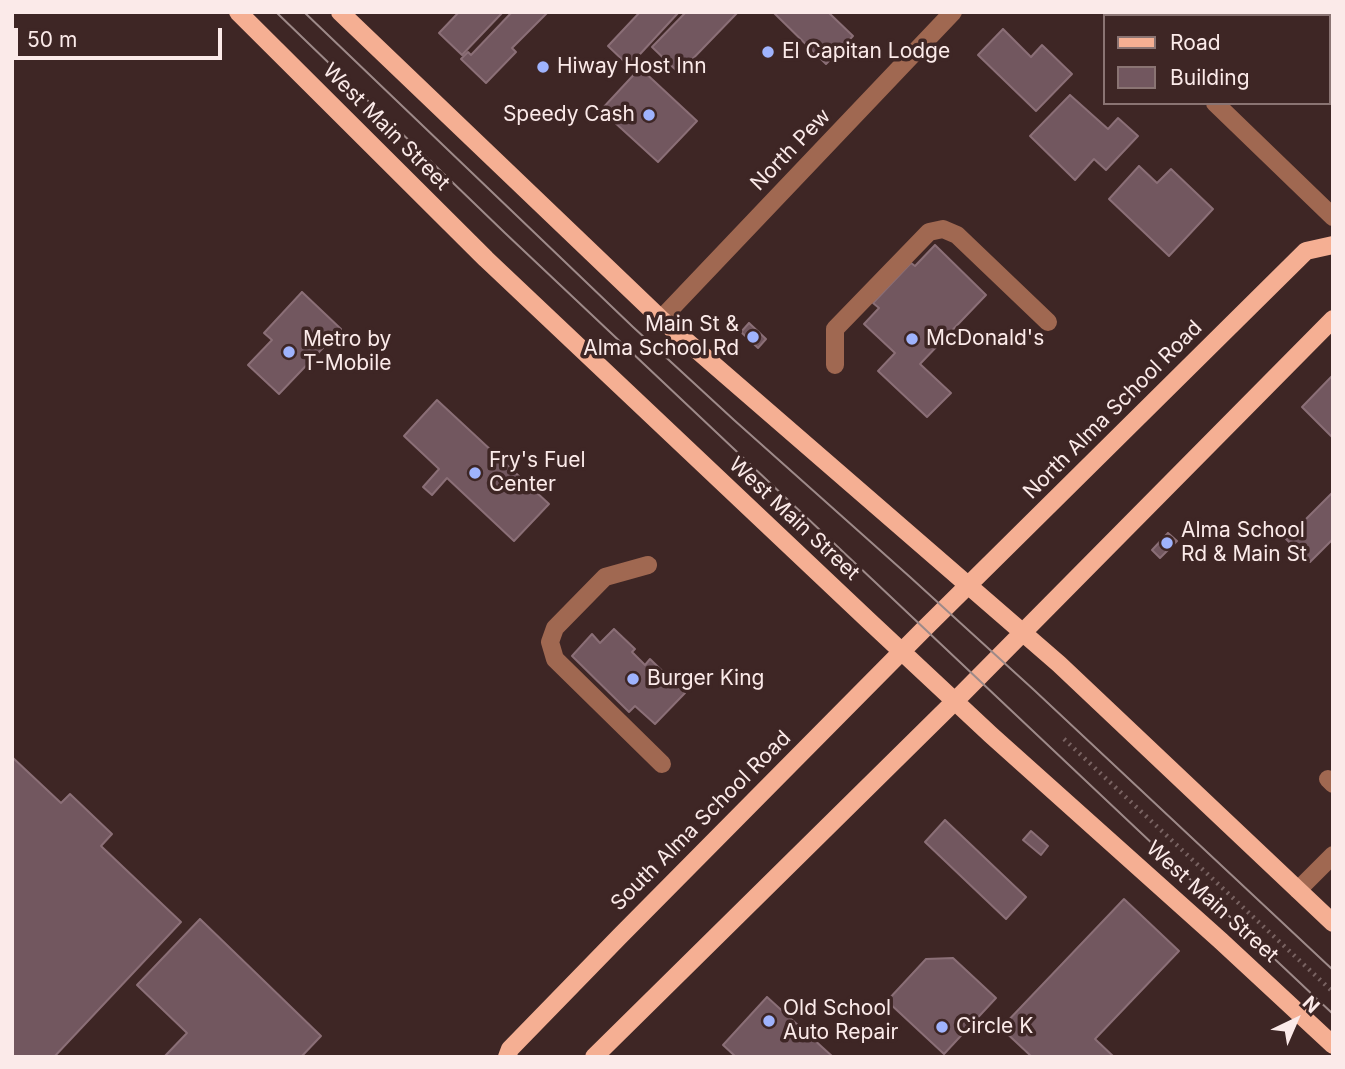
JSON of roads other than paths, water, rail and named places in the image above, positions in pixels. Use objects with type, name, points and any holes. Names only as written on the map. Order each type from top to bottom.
[{"type":"main road","name":"West Main Street","points":[[238,12],[486,258],[902,652],[1333,1045]]},
{"type":"main road","points":[[340,12],[661,319],[1059,664],[1333,923]]},
{"type":"main road","name":"North Alma School Road","points":[[932,621],[1306,251],[1333,246]]},
{"type":"main road","points":[[594,1057],[955,701],[1333,319]]},
{"type":"main road","name":"South Alma School Road","points":[[507,1057],[510,1049],[610,945],[932,621]]},
{"type":"street","name":"North Pew","points":[[661,319],[953,12]]},
{"type":"street","points":[[1217,105],[1333,217]]},
{"type":"street","points":[[835,365],[835,330],[929,232],[943,229],[957,235],[1048,322]]},
{"type":"street","points":[[648,565],[605,577],[555,628],[550,642],[555,659],[662,764]]},
{"type":"street","points":[[1298,890],[1333,855]]},
{"type":"tram line","points":[[276,12],[505,233],[1333,1014]]},
{"type":"tram line","points":[[304,12],[633,327],[1034,690],[1333,970]]},
{"type":"place","name":"El Capitan Lodge","points":[[768,52]]},
{"type":"place","name":"Hiway Host Inn","points":[[543,67]]},
{"type":"place","name":"Speedy Cash","points":[[649,115]]},
{"type":"place","name":"Main St & Alma School Rd","points":[[753,337]]},
{"type":"place","name":"McDonald's","points":[[912,339]]},
{"type":"place","name":"Metro by T-Mobile","points":[[289,352]]},
{"type":"place","name":"Fry's Fuel Center","points":[[475,473]]},
{"type":"place","name":"Alma School Rd & Main St","points":[[1167,543]]},
{"type":"place","name":"Burger King","points":[[633,679]]},
{"type":"place","name":"Old School Auto Repair","points":[[769,1021]]},
{"type":"place","name":"Circle K","points":[[942,1027]]}]
